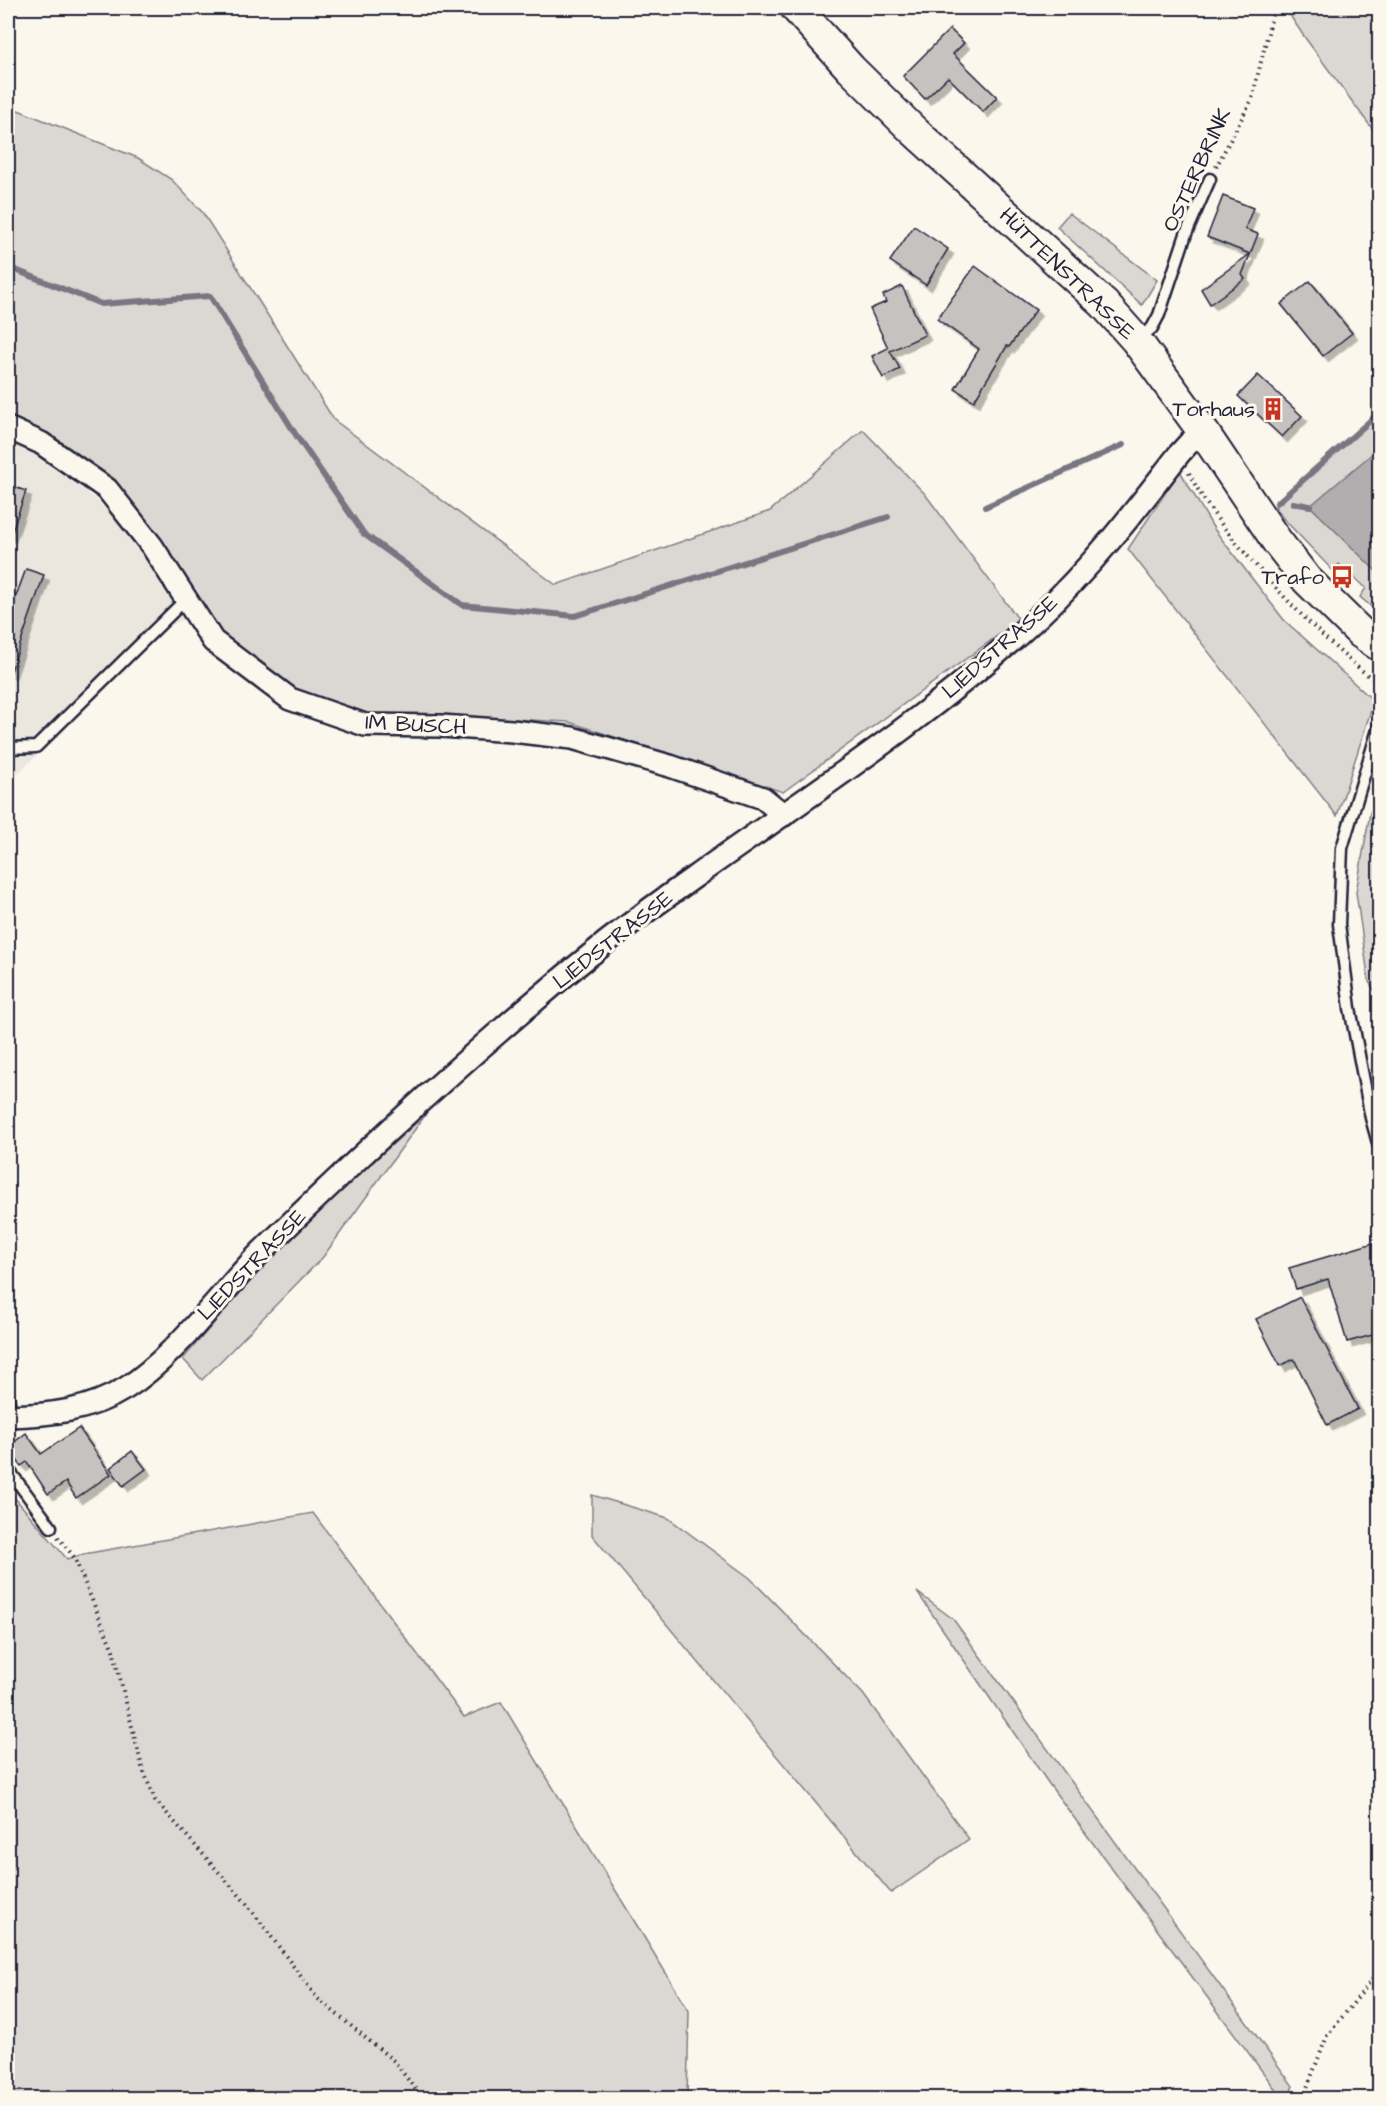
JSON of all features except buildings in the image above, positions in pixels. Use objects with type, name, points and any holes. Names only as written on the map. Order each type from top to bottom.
[{"type":"main road","name":"HÜTTENSTRASSE","points":[[796,8],[881,100],[1104,304],[1136,340],[1204,433],[1276,540],[1307,580],[1361,633],[1380,646]]},
{"type":"street","name":"IM BUSCH","points":[[8,428],[41,443],[107,489],[152,546],[213,641],[290,699],[365,725],[441,726],[572,738],[670,766],[763,798],[784,815]]},
{"type":"street","name":"LIEDSTRASSE","points":[[9,1409],[48,1415],[100,1403],[128,1387],[182,1338],[267,1246],[417,1105],[525,1009],[681,886],[916,720],[1032,622],[1076,579],[1118,532],[1179,454],[1190,442],[1204,433]]},
{"type":"lane","name":"OSTERBRINK","points":[[1136,340],[1152,328],[1159,315],[1186,234],[1210,179]]},
{"type":"lane","points":[[8,748],[36,747],[185,600]]},
{"type":"lane","points":[[1380,723],[1342,848],[1339,924],[1350,1008],[1371,1118],[1380,1150]]},
{"type":"lane","points":[[8,1469],[51,1527]]},
{"type":"path","name":"OSTERBRINK","points":[[1210,179],[1252,99],[1274,8]]},
{"type":"path","points":[[51,1527],[74,1557],[113,1650],[142,1767],[155,1800],[247,1904],[317,1998],[394,2061],[416,2090],[417,2098]]},
{"type":"path","points":[[1304,2098],[1327,2036],[1380,1970]]},
{"type":"shaded area","points":[[1285,8],[1379,8],[1379,138],[1303,35]]},
{"type":"shaded area","points":[[8,106],[138,158],[172,180],[203,213],[334,420],[556,585],[770,511],[863,430],[925,494],[1019,620],[783,792],[569,722],[449,716],[372,716],[297,691],[220,632],[193,595],[159,538],[108,484],[8,423]]},
{"type":"shaded area","points":[[1069,213],[1157,280],[1142,305],[1057,227]]},
{"type":"shaded area","points":[[1379,416],[1379,613],[1360,597],[1366,588],[1339,564],[1333,571],[1282,517],[1275,506]]},
{"type":"shaded area","points":[[8,440],[30,451],[96,499],[147,552],[192,624],[183,620],[171,625],[8,783]]},
{"type":"shaded area","points":[[1379,448],[1379,574],[1310,506]]},
{"type":"shaded area","points":[[1180,471],[1214,529],[1284,620],[1374,701],[1337,816],[1128,549]]},
{"type":"shaded area","points":[[1379,787],[1379,998],[1369,982],[1356,892],[1370,813]]},
{"type":"shaded area","points":[[426,1114],[323,1257],[202,1380],[183,1359],[281,1245]]},
{"type":"shaded area","points":[[8,1490],[67,1559],[313,1513],[464,1717],[501,1702],[689,2011],[687,2098],[8,2098]]},
{"type":"shaded area","points":[[592,1495],[668,1518],[750,1578],[863,1694],[969,1839],[891,1893],[592,1535]]},
{"type":"shaded area","points":[[917,1592],[953,1619],[1293,2086],[1288,2098],[1282,2098],[1049,1784]]},
{"type":"waterway","points":[[8,267],[101,304],[210,296],[296,435],[364,534],[462,605],[575,616],[888,517]]},
{"type":"waterway","points":[[1277,503],[1380,412]]},
{"type":"waterway","points":[[985,507],[1123,445]]},
{"type":"waterway","points":[[1293,503],[1310,506]]},
{"type":"place","name":"Torhaus","points":[[1273,409]]},
{"type":"place","name":"Trafo","points":[[1342,577]]}]
